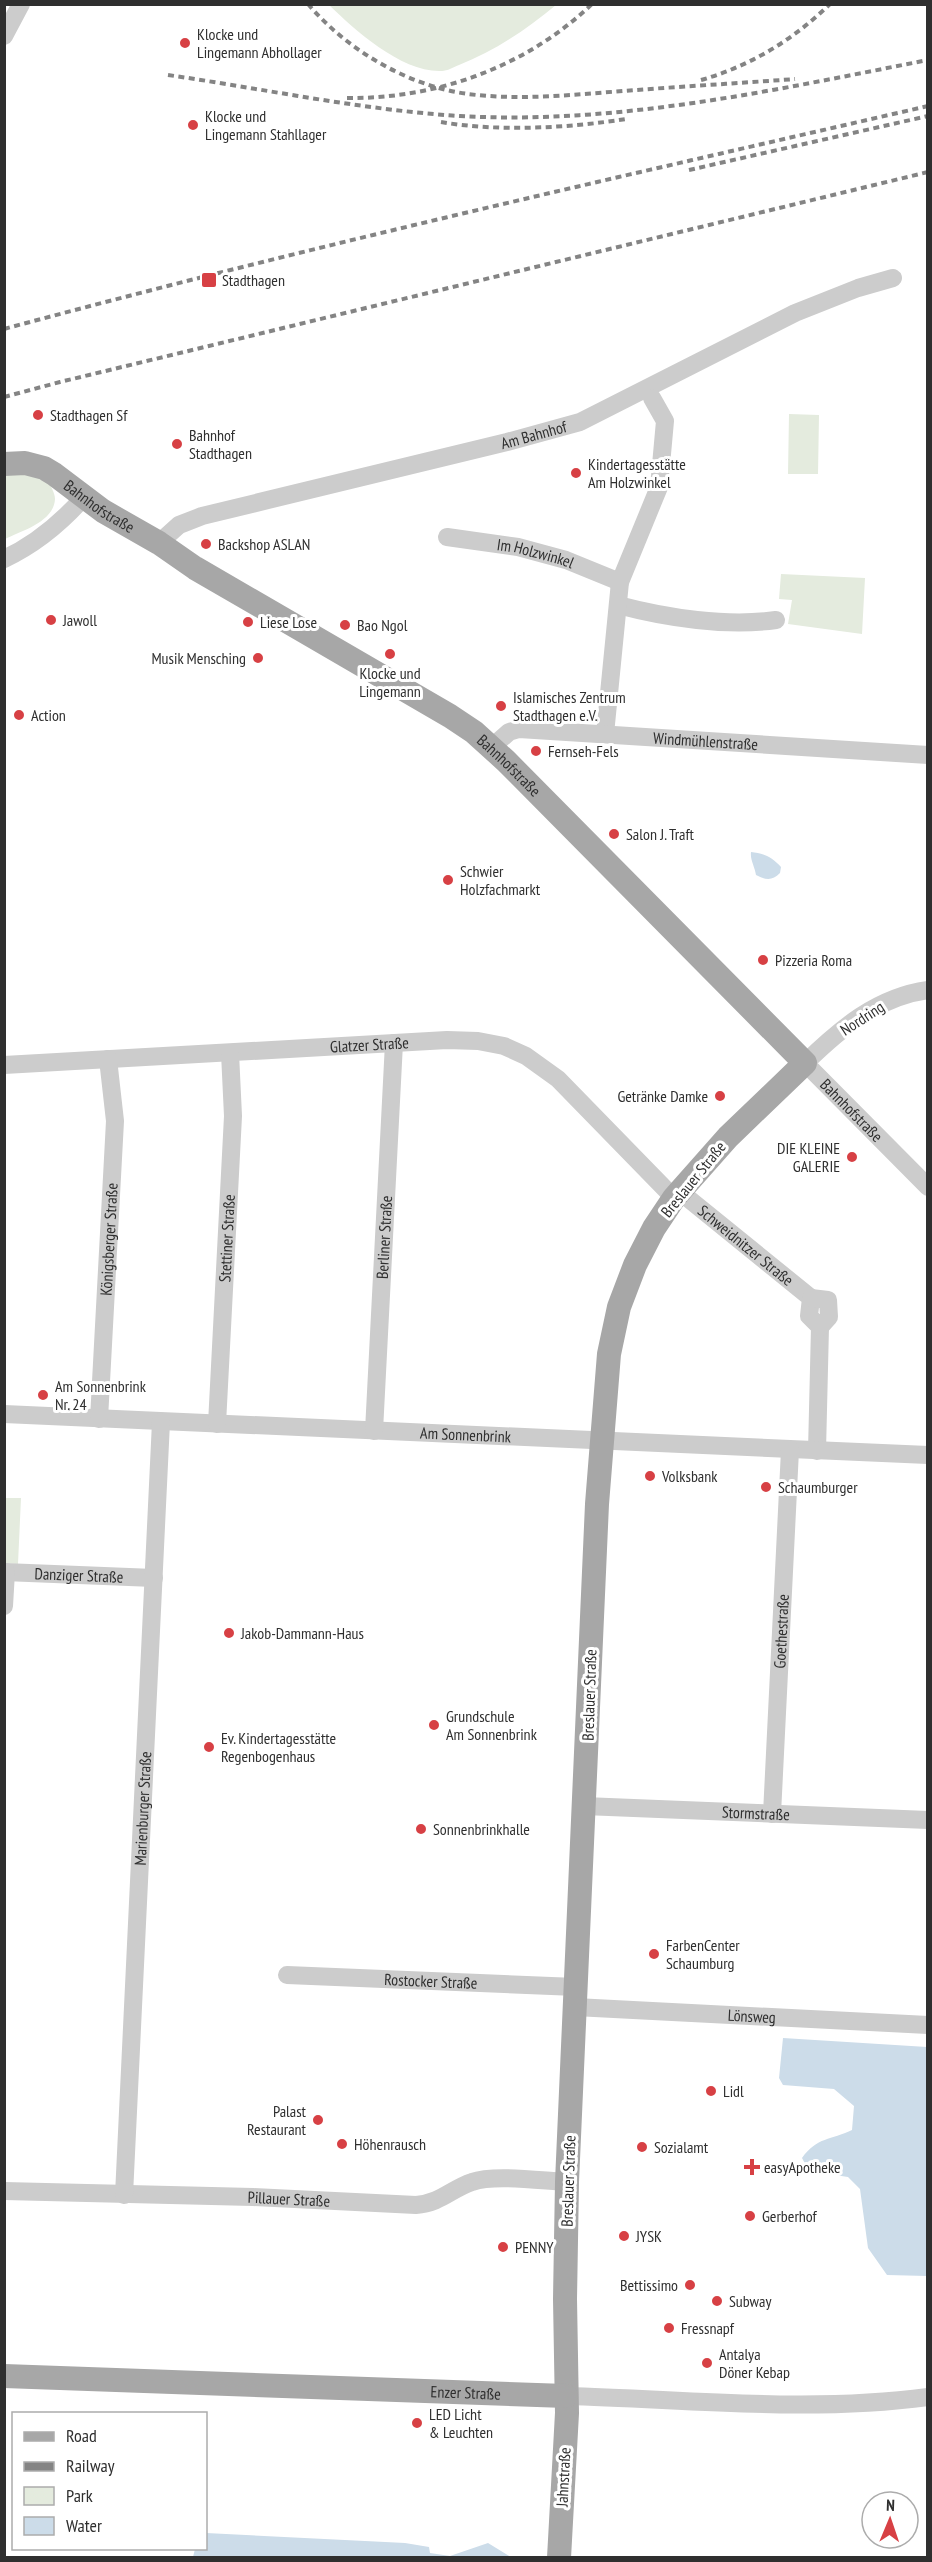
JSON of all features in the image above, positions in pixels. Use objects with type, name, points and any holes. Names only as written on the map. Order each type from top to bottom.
[{"type":"main road","name":"Bahnhofstraße","points":[[4,464],[26,464],[44,468],[103,511],[159,543],[195,568],[450,716],[492,747],[805,1063]]},
{"type":"main road","name":"Breslauer Straße","points":[[566,2396],[567,2182],[600,1442],[609,1354],[619,1307],[635,1266],[654,1228],[676,1194],[728,1137],[805,1063]]},
{"type":"main road","name":"Enzer Straße","points":[[4,2376],[566,2396]]},
{"type":"main road","name":"Jahnstraße","points":[[559,2558],[566,2396]]},
{"type":"street","points":[[4,36],[21,4]]},
{"type":"street","name":"Am Bahnhof","points":[[159,543],[179,525],[202,516],[580,422],[795,313],[858,288],[893,278]]},
{"type":"street","points":[[605,734],[620,582],[659,487],[665,422],[652,398]]},
{"type":"street","points":[[4,559],[43,537],[62,521],[84,497]]},
{"type":"street","name":"Im Holzwinkel","points":[[447,537],[518,547],[556,557],[620,582]]},
{"type":"street","points":[[618,606],[645,612],[747,624],[776,620]]},
{"type":"street","name":"Windmühlenstraße","points":[[492,747],[509,732],[519,729],[927,755]]},
{"type":"street","name":"Nordring","points":[[805,1063],[846,1025],[872,1008],[891,999],[927,990]]},
{"type":"street","name":"Glatzer Straße","points":[[4,1065],[394,1043],[478,1041],[504,1046],[526,1056],[558,1079],[676,1194]]},
{"type":"street","name":"Berliner Straße","points":[[374,1431],[394,1043]]},
{"type":"street","name":"Stettiner Straße","points":[[217,1424],[233,1116],[230,1053]]},
{"type":"street","name":"Königsberger Straße","points":[[99,1419],[115,1121],[108,1059]]},
{"type":"street","name":"Bahnhofstraße","points":[[805,1063],[927,1187]]},
{"type":"street","name":"Schweidnitzer Straße","points":[[676,1194],[811,1298],[809,1316],[820,1327],[817,1451]]},
{"type":"street","name":"Am Sonnenbrink","points":[[4,1414],[927,1455]]},
{"type":"street","name":"Marienburger Straße","points":[[124,2195],[161,1422]]},
{"type":"street","name":"Goethestraße","points":[[772,1814],[790,1450]]},
{"type":"street","points":[[4,1606],[5,1572]]},
{"type":"street","name":"Danziger Straße","points":[[5,1572],[154,1578]]},
{"type":"street","name":"Stormstraße","points":[[584,1806],[927,1820]]},
{"type":"street","name":"Rostocker Straße","points":[[287,1975],[575,1997]]},
{"type":"street","name":"Lönsweg","points":[[575,1997],[927,2025]]},
{"type":"street","name":"Pillauer Straße","points":[[4,2191],[253,2196],[416,2205],[442,2199],[472,2182],[490,2179],[567,2182]]},
{"type":"street","name":"Enzer Straße","points":[[566,2396],[806,2405],[850,2405],[927,2397]]},
{"type":"green space","points":[[329,5],[556,5],[498,46],[442,71],[427,70],[396,58],[352,26]]},
{"type":"green space","points":[[789,414],[819,415],[818,474],[788,474]]},
{"type":"green space","points":[[18,472],[48,480],[55,499],[49,514],[43,520],[5,539],[5,474]]},
{"type":"green space","points":[[781,574],[865,578],[862,634],[788,624],[792,600],[779,599]]},
{"type":"green space","points":[[5,1498],[21,1498],[18,1564],[5,1563]]},
{"type":"water","points":[[751,852],[774,861],[781,867],[780,873],[769,879],[756,875]]},
{"type":"water","points":[[783,2038],[927,2047],[927,2276],[887,2275],[868,2248],[860,2189],[848,2177],[809,2171],[802,2158],[813,2146],[852,2130],[854,2106],[834,2089],[783,2085],[779,2078]]},
{"type":"water","points":[[207,2533],[405,2543],[429,2547],[430,2553],[450,2556],[488,2543],[511,2557],[193,2557],[195,2550],[207,2550]]},
{"type":"railway","points":[[308,4],[341,36],[380,63],[423,83],[468,94],[510,97],[552,96],[795,79]]},
{"type":"railway","points":[[347,98],[414,93],[478,75],[509,62],[539,45],[592,4]]},
{"type":"railway","points":[[701,80],[737,67],[770,50],[801,29],[830,4]]},
{"type":"railway","points":[[168,75],[387,109],[460,116],[519,117],[578,115],[696,103],[928,60]]},
{"type":"railway","points":[[4,329],[349,241],[928,106]]},
{"type":"railway","points":[[689,170],[928,116]]},
{"type":"railway","points":[[441,122],[486,127],[534,128],[626,119]]},
{"type":"railway","points":[[4,397],[928,172]]},
{"type":"place","name":"Klocke und Lingemann Abhollager","points":[[185,43]]},
{"type":"place","name":"Klocke und Lingemann Stahllager","points":[[193,125]]},
{"type":"place","name":"Stadthagen","points":[[209,280]]},
{"type":"place","name":"Stadthagen Sf","points":[[38,415]]},
{"type":"place","name":"Bahnhof Stadthagen","points":[[177,444]]},
{"type":"place","name":"Kindertagesstätte Am Holzwinkel","points":[[576,473]]},
{"type":"place","name":"Backshop ASLAN","points":[[206,544]]},
{"type":"place","name":"Jawoll","points":[[51,620]]},
{"type":"place","name":"Liese Lose","points":[[248,622]]},
{"type":"place","name":"Bao Ngol","points":[[345,625]]},
{"type":"place","name":"Klocke und Lingemann","points":[[390,654]]},
{"type":"place","name":"Musik Mensching","points":[[258,658]]},
{"type":"place","name":"Islamisches Zentrum Stadthagen e.V.","points":[[501,706]]},
{"type":"place","name":"Action","points":[[19,715]]},
{"type":"place","name":"Fernseh-Fels","points":[[536,751]]},
{"type":"place","name":"Salon J. Traft","points":[[614,834]]},
{"type":"place","name":"Schwier Holzfachmarkt","points":[[448,880]]},
{"type":"place","name":"Pizzeria Roma","points":[[763,960]]},
{"type":"place","name":"Getränke Damke","points":[[720,1096]]},
{"type":"place","name":"DIE KLEINE GALERIE","points":[[852,1157]]},
{"type":"place","name":"Am Sonnenbrink Nr. 24","points":[[43,1395]]},
{"type":"place","name":"Volksbank","points":[[650,1476]]},
{"type":"place","name":"Schaumburger","points":[[766,1487]]},
{"type":"place","name":"Jakob-Dammann-Haus","points":[[229,1633]]},
{"type":"place","name":"Grundschule Am Sonnenbrink","points":[[434,1725]]},
{"type":"place","name":"Ev. Kindertagesstätte Regenbogenhaus","points":[[209,1747]]},
{"type":"place","name":"Sonnenbrinkhalle","points":[[421,1829]]},
{"type":"place","name":"FarbenCenter Schaumburg","points":[[654,1954]]},
{"type":"place","name":"Lidl","points":[[711,2091]]},
{"type":"place","name":"Palast Restaurant","points":[[318,2120]]},
{"type":"place","name":"Höhenrausch","points":[[342,2144]]},
{"type":"place","name":"Sozialamt","points":[[642,2147]]},
{"type":"place","name":"easyApotheke","points":[[752,2167]]},
{"type":"place","name":"Gerberhof","points":[[750,2216]]},
{"type":"place","name":"JYSK","points":[[624,2236]]},
{"type":"place","name":"PENNY","points":[[503,2247]]},
{"type":"place","name":"Bettissimo","points":[[690,2285]]},
{"type":"place","name":"Subway","points":[[717,2301]]},
{"type":"place","name":"Fressnapf","points":[[669,2328]]},
{"type":"place","name":"Antalya Döner Kebap","points":[[707,2363]]},
{"type":"place","name":"LED Licht & Leuchten","points":[[417,2423]]}]
